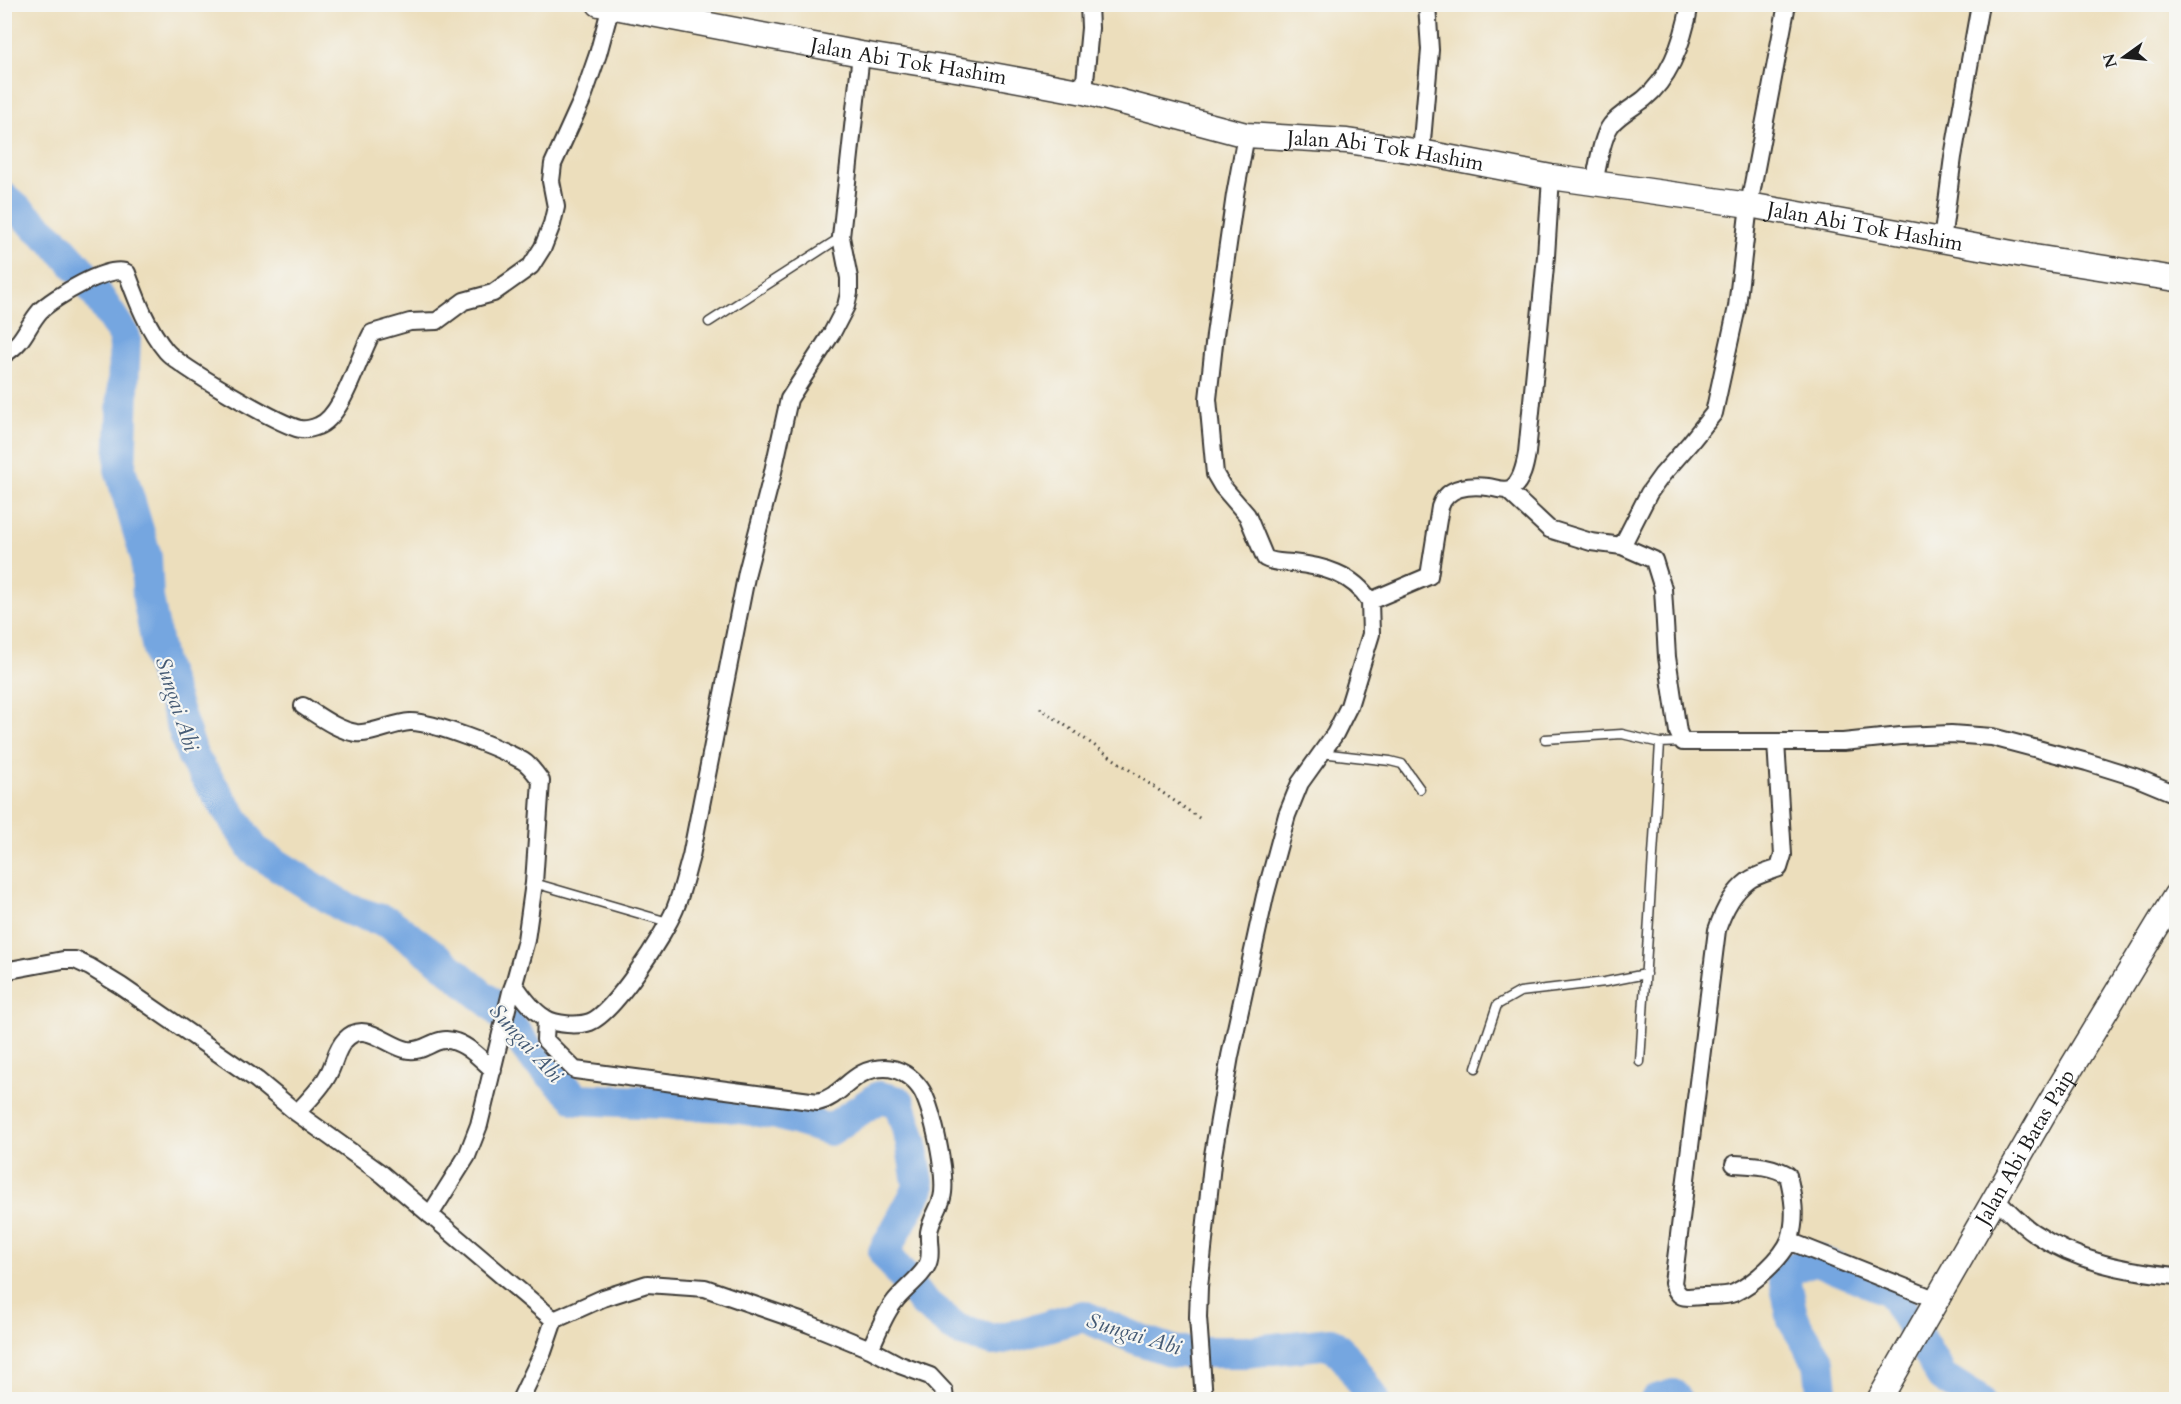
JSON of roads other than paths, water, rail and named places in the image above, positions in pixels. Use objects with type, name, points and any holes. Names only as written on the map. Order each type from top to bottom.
[{"type":"main road","name":"Jalan Abi Tok Hashim","points":[[605,5],[861,54],[1084,92],[1246,135],[1347,141],[1421,152],[1551,177],[1749,205],[1942,241],[2176,279]]},
{"type":"main road","name":"Jalan Abi Batas Paip","points":[[1879,1400],[2108,1006],[2176,895]]},
{"type":"street","points":[[1084,92],[1090,28],[1089,4]]},
{"type":"street","points":[[1421,152],[1430,50],[1428,4]]},
{"type":"street","points":[[1594,183],[1602,145],[1611,125],[1646,97],[1666,75],[1675,56],[1690,4]]},
{"type":"street","points":[[1622,546],[1649,493],[1714,413],[1737,307],[1749,205],[1787,4]]},
{"type":"street","points":[[1942,241],[1953,157],[1980,4]]},
{"type":"street","points":[[4,354],[22,340],[41,311],[70,289],[114,270],[123,271],[127,273],[139,305],[167,352],[208,381],[282,422],[302,429],[319,426],[340,407],[372,333],[410,322],[438,321],[464,301],[493,293],[531,266],[543,247],[552,224],[556,207],[551,181],[553,164],[582,100],[605,5]]},
{"type":"street","points":[[514,984],[546,1019],[567,1024],[590,1022],[602,1014],[651,952],[668,922],[682,889],[691,856],[743,594],[787,405],[846,306],[849,278],[841,237],[861,54]]},
{"type":"street","points":[[1204,1400],[1198,1317],[1199,1287],[1207,1198],[1230,1056],[1265,896],[1284,825],[1300,783],[1335,734],[1349,706],[1371,634],[1370,601],[1361,587],[1346,576],[1324,569],[1294,563],[1273,562],[1265,558],[1247,515],[1222,486],[1215,474],[1208,399],[1235,195],[1246,135]]},
{"type":"street","points":[[1370,601],[1430,576],[1440,507],[1448,494],[1458,488],[1466,487],[1507,490],[1516,484],[1522,473],[1527,453],[1551,177]]},
{"type":"street","points":[[1507,490],[1549,529],[1591,542],[1622,546],[1654,560],[1663,589],[1666,657],[1677,726],[1683,742],[1843,742],[1952,734],[1992,737],[2087,762],[2135,777],[2176,794]]},
{"type":"street","points":[[303,706],[347,731],[359,734],[403,722],[420,722],[458,734],[524,761],[541,781],[534,883],[526,940],[479,1125],[467,1156],[430,1215]]},
{"type":"street","points":[[1734,1164],[1766,1166],[1779,1169],[1788,1175],[1794,1198],[1794,1223],[1789,1241],[1776,1261],[1733,1293],[1684,1297],[1676,1292],[1673,1283],[1717,930],[1733,896],[1748,880],[1779,867],[1783,855],[1776,742]]},
{"type":"street","points":[[4,971],[63,960],[75,960],[90,967],[190,1032],[382,1174],[554,1320]]},
{"type":"street","points":[[546,1019],[545,1040],[575,1070],[818,1102],[825,1100],[859,1074],[870,1070],[886,1068],[897,1070],[910,1077],[921,1089],[928,1106],[939,1149],[942,1197],[930,1230],[928,1264],[894,1302],[870,1349]]},
{"type":"street","points":[[297,1113],[329,1073],[345,1039],[359,1031],[373,1032],[388,1044],[410,1051],[441,1039],[455,1041],[471,1050],[493,1070]]},
{"type":"street","points":[[1995,1199],[2033,1233],[2076,1255],[2109,1267],[2176,1276]]},
{"type":"street","points":[[1789,1241],[1933,1307]]},
{"type":"street","points":[[520,1400],[543,1352],[554,1320],[603,1298],[647,1284],[705,1288],[809,1324],[930,1376],[944,1391],[945,1400]]},
{"type":"lane","points":[[710,322],[841,237]]},
{"type":"lane","points":[[1545,739],[1622,734],[1660,743],[1683,742]]},
{"type":"lane","points":[[1640,1062],[1660,743]]},
{"type":"lane","points":[[1320,753],[1402,764],[1420,789]]},
{"type":"lane","points":[[534,883],[668,922]]},
{"type":"lane","points":[[1476,1068],[1497,1005],[1520,992],[1605,982],[1646,974]]},
{"type":"waterway","name":"Sungai Abi","points":[[4,198],[57,244],[82,272],[125,337],[120,469],[146,557],[148,598],[160,660],[193,757],[254,850],[347,909],[390,923],[436,957],[498,1009],[535,1059],[577,1099],[728,1106],[777,1114],[830,1130],[879,1097],[899,1102],[911,1141],[919,1188],[884,1252],[922,1301],[958,1330],[993,1340],[1083,1316],[1176,1352],[1245,1352],[1331,1343],[1344,1355],[1374,1400]]},
{"type":"waterway","name":"Sungai Abi","points":[[1823,1400],[1819,1362],[1793,1320],[1783,1273],[1814,1259],[1891,1291],[1942,1377],[1978,1400]]},
{"type":"waterway","name":"Sungai Abi","points":[[1656,1400],[1673,1395],[1677,1400]]}]
